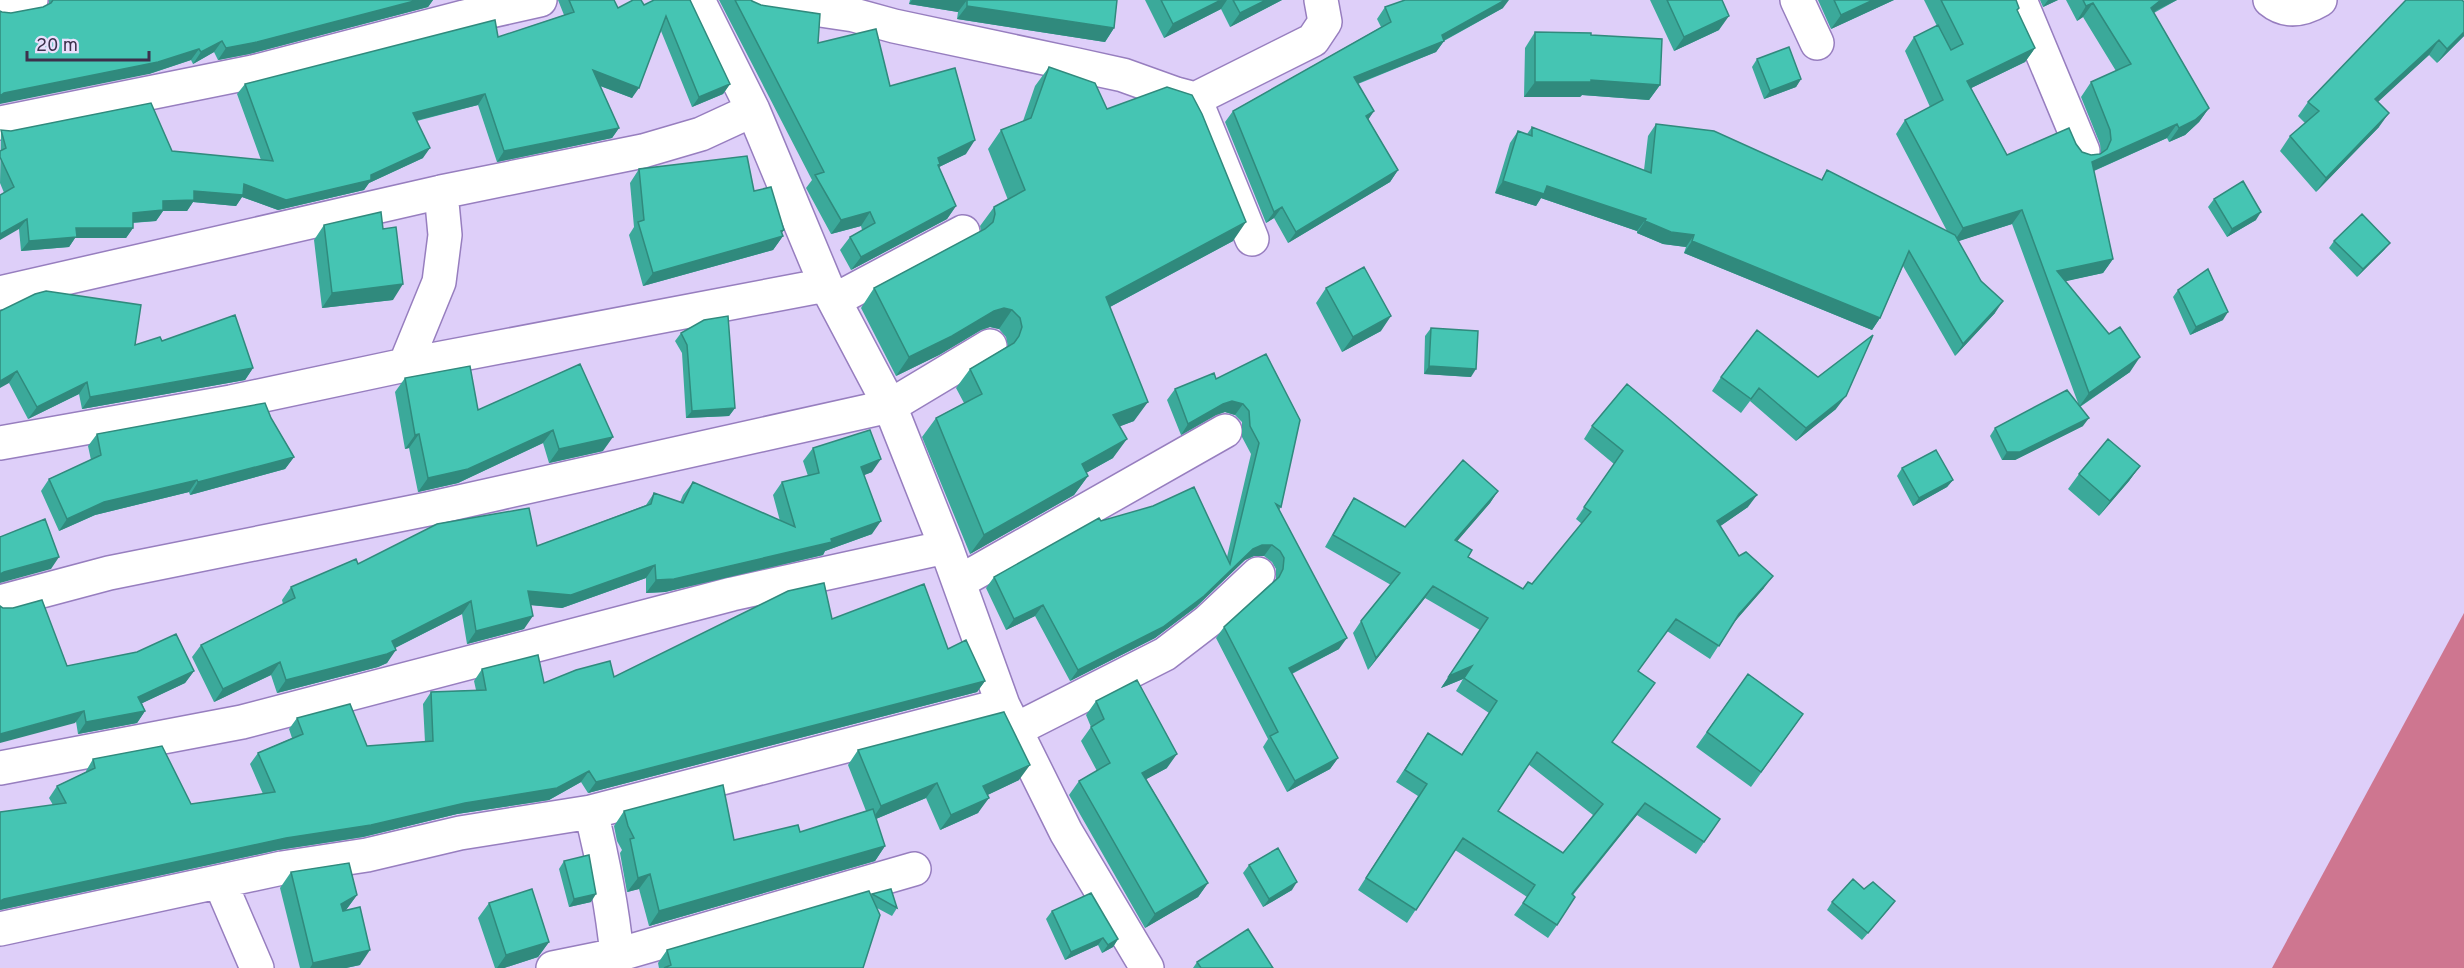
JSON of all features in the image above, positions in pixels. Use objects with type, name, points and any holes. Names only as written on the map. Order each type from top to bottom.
[{"type":"street","points":[[0,6],[31,0]]},
{"type":"street","points":[[0,123],[253,72],[463,8],[540,0]]},
{"type":"street","points":[[698,0],[753,110],[831,293],[890,406],[1009,718],[1066,832],[1147,968]]},
{"type":"street","points":[[754,0],[854,15],[894,26],[1123,75],[1195,99],[1313,40],[1325,22],[1321,0]]},
{"type":"street","points":[[1797,0],[1817,43]]},
{"type":"street","points":[[2020,0],[2083,151]]},
{"type":"street","points":[[2270,0],[2281,8],[2292,10],[2306,8],[2320,0]]},
{"type":"street","points":[[1195,99],[1252,239]]},
{"type":"street","points":[[0,293],[441,192],[643,151],[700,134],[753,110]]},
{"type":"street","points":[[405,365],[439,282],[445,235],[441,192]]},
{"type":"street","points":[[0,443],[231,402],[405,365],[831,293],[963,232]]},
{"type":"street","points":[[0,602],[109,573],[428,509],[890,406],[990,346]]},
{"type":"street","points":[[959,582],[1225,431]]},
{"type":"street","points":[[0,768],[242,722],[732,594],[946,548]]},
{"type":"street","points":[[0,929],[282,868],[367,855],[460,833],[591,812],[1009,718],[1165,654],[1208,621],[1258,574]]},
{"type":"street","points":[[591,812],[611,901],[617,955]]},
{"type":"street","points":[[553,968],[617,955],[914,869]]},
{"type":"street","points":[[220,882],[257,968]]},
{"type":"shaded area","points":[[2464,613],[2464,968],[2272,968]]},
{"type":"building","points":[[53,0],[418,0],[257,42],[226,48],[222,41],[201,52],[199,49],[158,62],[4,93],[0,96],[0,11],[11,13],[43,7]]},
{"type":"building","points":[[569,0],[614,0],[618,8],[633,0],[641,0],[644,5],[654,0],[690,0],[730,84],[699,97],[666,16],[639,88],[593,70],[619,128],[504,151],[485,94],[413,113],[430,148],[371,175],[371,180],[286,200],[244,184],[243,195],[194,191],[194,200],[163,201],[163,210],[133,213],[133,228],[76,228],[77,237],[29,241],[27,219],[0,234],[0,195],[14,187],[0,157],[0,151],[6,148],[1,130],[11,131],[151,103],[172,151],[273,161],[245,84],[495,20],[498,37],[574,12]]},
{"type":"building","points":[[735,0],[751,0],[761,5],[820,14],[818,43],[876,29],[890,86],[955,68],[975,140],[938,158],[940,164],[938,165],[956,206],[861,257],[850,237],[875,223],[870,212],[841,220],[815,175],[824,172]]},
{"type":"building","points":[[967,0],[1117,0],[1114,28],[967,6]]},
{"type":"building","points":[[1161,0],[1221,0],[1173,24]]},
{"type":"building","points":[[1233,0],[1266,0],[1240,13]]},
{"type":"building","points":[[1405,0],[1505,0],[1442,35],[1444,41],[1354,77],[1374,111],[1366,116],[1398,170],[1296,232],[1282,207],[1274,212],[1233,111],[1391,22],[1385,7]]},
{"type":"building","points":[[1667,0],[1722,0],[1729,16],[1684,37]]},
{"type":"building","points":[[1834,0],[1873,0],[1841,15]]},
{"type":"building","points":[[1941,0],[2016,0],[2019,8],[2017,10],[2035,48],[1967,81],[2007,155],[2069,128],[2082,152],[2091,155],[2100,154],[2107,149],[2111,140],[2110,130],[2091,82],[2131,64],[2093,3],[2086,6],[2083,0],[2161,0],[2151,8],[2209,108],[2195,120],[2179,128],[2177,124],[2092,162],[2113,259],[2057,271],[2109,334],[2120,327],[2140,357],[2089,393],[2022,210],[1963,228],[1905,120],[1943,100],[1914,37],[1938,25],[1951,50],[1963,44]]},
{"type":"building","points":[[2406,0],[2462,0],[2464,2],[2464,32],[2447,49],[2439,40],[2375,99],[2389,113],[2326,178],[2290,136],[2319,111],[2308,102]]},
{"type":"building","points":[[1535,32],[1591,33],[1591,35],[1662,39],[1660,85],[1591,80],[1591,82],[1535,82]]},
{"type":"building","points":[[1789,47],[1801,79],[1770,91],[1757,59]]},
{"type":"building","points":[[1049,67],[1095,83],[1107,109],[1167,87],[1192,95],[1246,222],[1106,297],[1148,402],[1113,415],[1127,439],[1082,464],[1088,476],[984,535],[936,418],[982,394],[970,369],[1014,343],[1022,327],[1020,318],[1012,310],[1004,308],[994,311],[952,336],[909,357],[874,288],[985,229],[993,222],[994,207],[1025,190],[1001,130],[1031,118]]},
{"type":"building","points":[[1656,124],[1714,131],[1822,180],[1827,170],[1955,235],[1981,281],[2003,301],[1963,344],[1909,251],[1880,318],[1692,241],[1694,235],[1671,232],[1645,221],[1646,219],[1547,186],[1544,194],[1503,181],[1518,131],[1532,136],[1532,127],[1651,173]]},
{"type":"building","points":[[747,156],[754,191],[771,187],[784,230],[781,231],[783,236],[653,273],[638,222],[644,220],[639,169]]},
{"type":"building","points":[[2243,181],[2261,212],[2232,229],[2214,199]]},
{"type":"building","points":[[381,212],[383,229],[396,227],[403,284],[332,293],[324,225]]},
{"type":"building","points":[[2362,214],[2390,243],[2363,269],[2334,241]]},
{"type":"building","points":[[1364,267],[1391,316],[1353,337],[1326,288]]},
{"type":"building","points":[[2208,269],[2228,312],[2196,327],[2178,290]]},
{"type":"building","points":[[46,291],[141,305],[135,345],[160,337],[162,341],[235,315],[253,368],[90,397],[87,382],[37,407],[17,371],[0,381],[0,311]]},
{"type":"building","points":[[728,316],[735,408],[692,411],[687,345],[681,333],[704,320]]},
{"type":"building","points":[[1431,328],[1478,331],[1476,369],[1429,366]]},
{"type":"building","points":[[1757,330],[1818,377],[1873,335],[1846,396],[1806,428],[1759,388],[1751,399],[1721,377]]},
{"type":"building","points":[[1266,354],[1300,420],[1281,507],[1276,504],[1347,638],[1289,668],[1338,758],[1295,781],[1270,736],[1278,732],[1224,627],[1279,577],[1283,569],[1284,558],[1280,551],[1272,545],[1262,545],[1253,549],[1204,596],[1163,627],[1078,670],[1043,605],[1014,619],[994,577],[1099,518],[1101,521],[1153,506],[1194,487],[1230,564],[1259,443],[1250,426],[1249,411],[1243,404],[1232,401],[1188,424],[1175,389],[1214,373],[1216,379]]},
{"type":"building","points":[[580,364],[613,437],[559,449],[553,430],[468,469],[428,478],[419,434],[415,435],[405,378],[470,366],[478,410]]},
{"type":"building","points":[[1627,384],[1757,495],[1717,521],[1739,556],[1746,552],[1773,576],[1739,614],[1719,646],[1676,619],[1638,671],[1655,683],[1612,742],[1720,819],[1704,842],[1645,803],[1572,894],[1575,897],[1557,925],[1523,903],[1535,885],[1463,838],[1416,910],[1366,878],[1427,784],[1405,770],[1428,733],[1462,755],[1497,701],[1464,678],[1472,666],[1449,676],[1488,618],[1433,586],[1376,658],[1361,621],[1400,573],[1333,535],[1354,498],[1405,527],[1463,460],[1498,491],[1455,540],[1472,550],[1468,557],[1523,589],[1528,582],[1532,584],[1591,512],[1584,507],[1623,451],[1592,426]],"holes":[[[1537,752],[1603,804],[1563,853],[1498,811]]]},
{"type":"building","points":[[2067,390],[2089,418],[2020,452],[2007,452],[1995,428]]},
{"type":"building","points":[[265,403],[271,418],[294,457],[198,482],[197,480],[104,502],[67,519],[49,479],[101,455],[97,434]]},
{"type":"building","points":[[870,430],[881,459],[861,467],[881,521],[831,539],[832,542],[674,579],[656,580],[655,565],[571,595],[528,591],[533,616],[476,631],[471,601],[392,641],[396,650],[387,654],[286,680],[280,662],[223,689],[201,645],[295,598],[291,587],[356,559],[358,564],[437,524],[529,508],[537,546],[651,504],[654,493],[683,503],[693,482],[795,527],[782,482],[819,473],[813,448]]},
{"type":"building","points":[[2108,439],[2140,466],[2110,501],[2079,474]]},
{"type":"building","points":[[1936,450],[1953,480],[1919,498],[1902,468]]},
{"type":"building","points":[[45,519],[59,557],[0,574],[0,537]]},
{"type":"building","points":[[824,583],[832,619],[924,584],[948,649],[966,640],[985,681],[596,782],[589,771],[557,788],[465,803],[371,825],[286,838],[0,901],[0,812],[66,803],[57,786],[95,768],[93,759],[162,746],[191,804],[275,792],[258,753],[303,734],[297,718],[350,704],[367,746],[433,741],[431,692],[486,690],[482,669],[538,655],[544,683],[576,670],[610,661],[614,677],[788,591]]},
{"type":"building","points":[[42,600],[67,666],[137,652],[176,634],[194,671],[138,697],[145,711],[86,722],[84,711],[0,734],[0,606],[13,608]]},
{"type":"building","points":[[1748,674],[1803,714],[1761,772],[1707,732]]},
{"type":"building","points":[[1137,680],[1177,754],[1142,773],[1208,883],[1155,914],[1079,781],[1110,763],[1091,727],[1104,719],[1096,701]]},
{"type":"building","points":[[1004,712],[1030,765],[983,786],[989,798],[951,815],[937,783],[881,806],[858,750]]},
{"type":"building","points":[[723,785],[734,840],[798,825],[800,832],[873,809],[885,846],[659,911],[650,874],[638,878],[630,839],[634,838],[624,811]]},
{"type":"building","points":[[1278,848],[1297,882],[1269,899],[1249,865]]},
{"type":"building","points":[[589,855],[596,894],[574,899],[564,861]]},
{"type":"building","points":[[349,863],[357,895],[341,904],[343,911],[360,907],[370,950],[313,963],[291,872]]},
{"type":"building","points":[[1853,879],[1864,889],[1873,882],[1895,901],[1868,933],[1832,902]]},
{"type":"building","points":[[532,889],[549,942],[506,955],[489,903]]},
{"type":"building","points":[[891,889],[897,908],[872,894]]},
{"type":"building","points":[[869,891],[880,915],[863,968],[664,968],[671,965],[667,950]]},
{"type":"building","points":[[1091,893],[1118,939],[1108,945],[1103,938],[1071,952],[1052,911]]},
{"type":"building","points":[[1248,929],[1273,968],[1201,968],[1197,962]]}]
